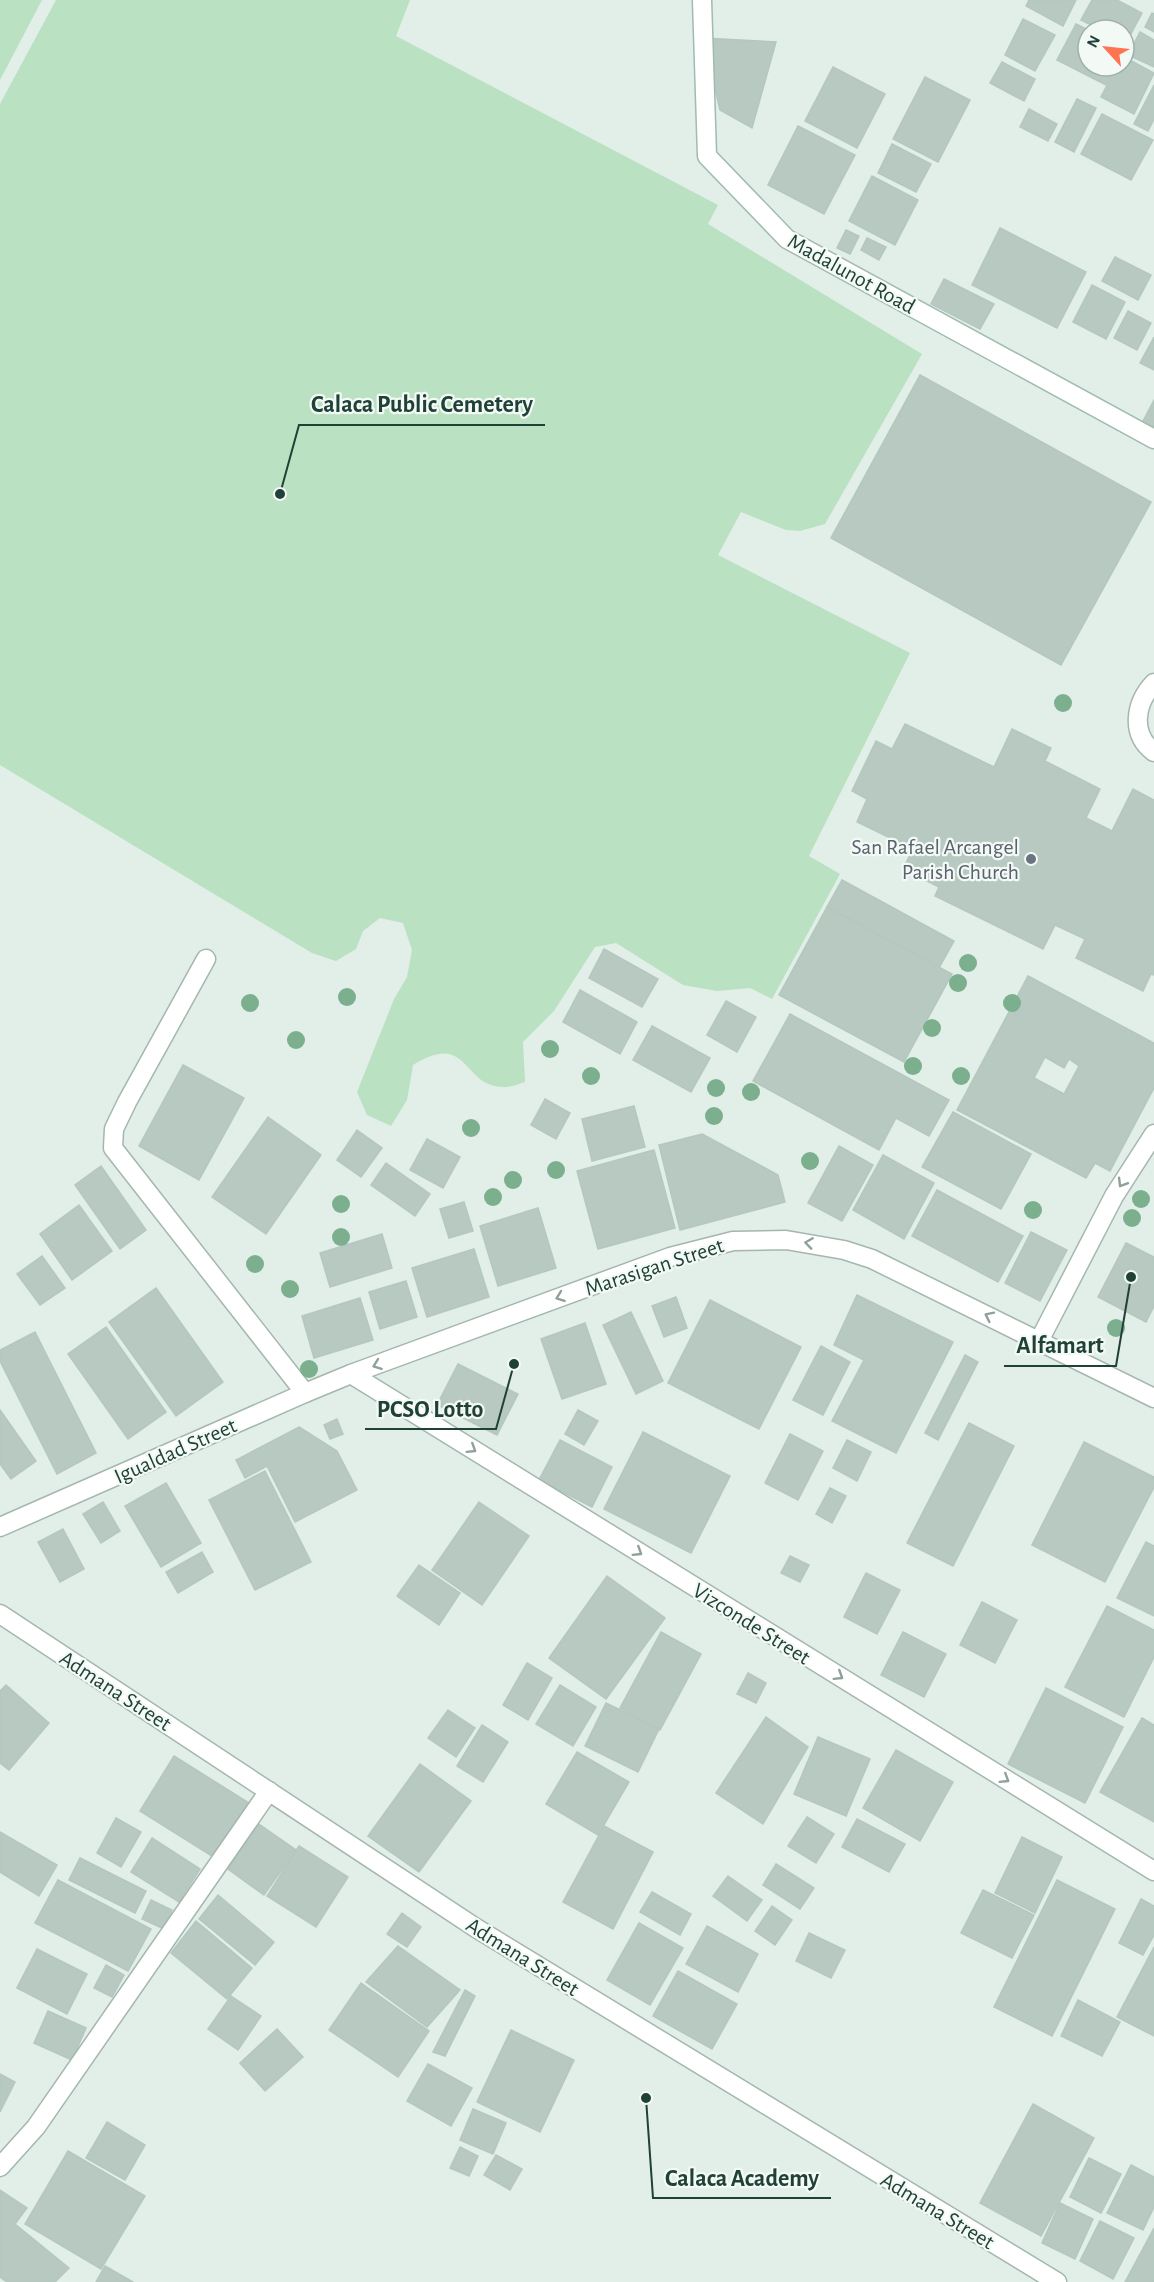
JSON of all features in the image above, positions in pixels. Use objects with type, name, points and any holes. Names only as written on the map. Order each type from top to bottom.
[{"type":"street","name":"Madalunot Road","points":[[702,0],[708,156],[787,238],[1154,439]]},
{"type":"street","points":[[1154,683],[1141,701],[1137,722],[1140,735],[1154,752]]},
{"type":"street","points":[[206,959],[127,1101],[114,1129],[113,1148],[305,1393]]},
{"type":"street","points":[[1039,1341],[1114,1196],[1154,1134]]},
{"type":"street","name":"Marasigan Street","points":[[351,1374],[670,1257],[733,1241],[786,1240],[818,1244],[872,1259],[1154,1398]]},
{"type":"street","name":"Igualdad Street","points":[[0,1527],[351,1374]]},
{"type":"street","name":"Vizconde Street","points":[[351,1374],[1154,1871]]},
{"type":"street","name":"Admana Street","points":[[0,1614],[476,1928],[1048,2280]]},
{"type":"street","points":[[0,2168],[36,2127],[269,1791]]},
{"type":"green space","points":[[0,0],[42,0],[0,80]]},
{"type":"green space","points":[[56,0],[410,0],[396,36],[718,205],[708,224],[922,354],[825,524],[800,531],[786,530],[741,512],[718,555],[910,653],[809,856],[840,874],[772,999],[750,988],[717,991],[683,985],[616,943],[595,947],[554,1011],[523,1042],[525,1082],[505,1087],[489,1084],[455,1056],[445,1054],[431,1056],[413,1065],[407,1100],[391,1126],[367,1115],[357,1092],[394,999],[407,977],[412,950],[403,923],[380,918],[363,931],[356,949],[336,961],[312,953],[0,765],[0,104]]},
{"type":"building","points":[[1029,0],[1076,0],[1063,26],[1026,6]]},
{"type":"building","points":[[1092,0],[1117,0],[1142,13],[1136,24],[1136,18],[1082,18]]},
{"type":"building","points":[[1152,13],[1154,14],[1154,32],[1145,27]]},
{"type":"building","points":[[1023,19],[1055,35],[1035,71],[1005,55]]},
{"type":"building","points":[[1076,24],[1076,70],[1057,60]]},
{"type":"building","points":[[1140,32],[1154,40],[1154,67],[1136,59],[1136,40]]},
{"type":"building","points":[[703,38],[776,42],[752,128],[720,110]]},
{"type":"building","points":[[1002,62],[1035,79],[1024,101],[990,83]]},
{"type":"building","points":[[1136,63],[1154,73],[1134,114],[1101,97],[1111,78],[1136,78]]},
{"type":"building","points":[[833,67],[885,94],[857,148],[805,121]]},
{"type":"building","points":[[925,77],[970,100],[938,162],[893,139]]},
{"type":"building","points":[[1092,78],[1109,78],[1106,85]]},
{"type":"building","points":[[1154,85],[1154,119],[1148,131],[1134,124]]},
{"type":"building","points":[[1077,99],[1096,108],[1074,152],[1055,142]]},
{"type":"building","points":[[1029,109],[1057,124],[1048,141],[1020,127]]},
{"type":"building","points":[[1102,114],[1153,140],[1131,180],[1081,154]]},
{"type":"building","points":[[798,126],[855,155],[824,214],[768,185]]},
{"type":"building","points":[[892,144],[931,164],[916,192],[878,173]]},
{"type":"building","points":[[872,176],[918,200],[895,245],[849,221]]},
{"type":"building","points":[[1000,228],[1086,272],[1057,328],[972,285]]},
{"type":"building","points":[[846,230],[859,236],[850,254],[837,248]]},
{"type":"building","points":[[867,238],[886,247],[879,260],[861,250]]},
{"type":"building","points":[[1115,257],[1151,275],[1138,300],[1102,281]]},
{"type":"building","points":[[944,279],[994,304],[980,329],[931,304]]},
{"type":"building","points":[[1092,285],[1125,302],[1106,339],[1073,322]]},
{"type":"building","points":[[1128,311],[1151,323],[1137,350],[1114,338]]},
{"type":"building","points":[[1154,337],[1154,370],[1140,363]]},
{"type":"building","points":[[920,375],[1151,502],[1061,665],[831,538]]},
{"type":"building","points":[[1154,400],[1154,434],[1140,427]]},
{"type":"building","name":"San Rafael Arcangel Parish Church","points":[[905,724],[994,767],[1012,729],[1051,748],[1045,761],[1100,789],[1086,818],[1112,831],[1133,789],[1154,800],[1154,975],[1151,974],[1143,991],[1076,958],[1085,939],[1055,925],[1043,949],[935,896],[939,887],[903,869],[913,849],[857,822],[867,799],[852,791],[876,741],[892,749]]},
{"type":"building","points":[[842,880],[954,941],[939,968],[827,907]]},
{"type":"building","points":[[827,907],[952,974],[904,1062],[779,995]]},
{"type":"building","points":[[604,949],[658,979],[642,1007],[589,978]]},
{"type":"building","points":[[1028,976],[1154,1043],[1154,1088],[1110,1171],[1095,1163],[1086,1178],[957,1110]],"holes":[[[1045,1057],[1064,1068],[1069,1059],[1079,1066],[1064,1094],[1034,1078]]]},
{"type":"building","points":[[580,990],[637,1022],[620,1054],[563,1022]]},
{"type":"building","points":[[726,1001],[756,1017],[737,1052],[707,1035]]},
{"type":"building","points":[[790,1014],[949,1100],[929,1136],[896,1118],[879,1150],[753,1081]]},
{"type":"building","points":[[652,1026],[710,1058],[691,1092],[633,1060]]},
{"type":"building","points":[[183,1065],[244,1098],[199,1180],[139,1146]]},
{"type":"building","points":[[545,1099],[570,1113],[556,1139],[531,1125]]},
{"type":"building","points":[[634,1106],[645,1147],[592,1161],[582,1119]]},
{"type":"building","points":[[953,1112],[1031,1154],[1001,1209],[922,1167]]},
{"type":"building","points":[[268,1117],[321,1155],[266,1234],[212,1197]]},
{"type":"building","points":[[357,1130],[382,1148],[361,1177],[337,1160]]},
{"type":"building","points":[[702,1134],[778,1175],[785,1202],[680,1230],[659,1145]]},
{"type":"building","points":[[427,1139],[460,1157],[443,1188],[410,1170]]},
{"type":"building","points":[[839,1146],[873,1165],[842,1221],[808,1203]]},
{"type":"building","points":[[654,1150],[675,1228],[598,1249],[577,1171]]},
{"type":"building","points":[[883,1155],[934,1183],[904,1239],[853,1210]]},
{"type":"building","points":[[386,1163],[430,1194],[415,1216],[371,1185]]},
{"type":"building","points":[[101,1166],[146,1230],[120,1249],[75,1185]]},
{"type":"building","points":[[937,1190],[1023,1236],[998,1282],[912,1236]]},
{"type":"building","points":[[464,1202],[473,1231],[449,1238],[440,1209]]},
{"type":"building","points":[[79,1205],[112,1251],[72,1280],[40,1234]]},
{"type":"building","points":[[538,1208],[556,1268],[498,1286],[480,1226]]},
{"type":"building","points":[[1031,1232],[1067,1250],[1040,1301],[1005,1283]]},
{"type":"building","points":[[382,1234],[392,1268],[330,1287],[320,1253]]},
{"type":"building","points":[[1126,1243],[1154,1257],[1154,1306],[1146,1322],[1098,1297]]},
{"type":"building","points":[[474,1249],[489,1297],[427,1317],[412,1268]]},
{"type":"building","points":[[42,1256],[65,1288],[40,1305],[17,1274]]},
{"type":"building","points":[[406,1281],[417,1317],[380,1329],[369,1292]]},
{"type":"building","points":[[156,1288],[223,1382],[176,1416],[109,1322]]},
{"type":"building","points":[[857,1295],[953,1342],[896,1453],[832,1421],[864,1360],[834,1345]]},
{"type":"building","points":[[676,1297],[687,1328],[664,1337],[652,1306]]},
{"type":"building","points":[[360,1298],[373,1340],[314,1358],[302,1316]]},
{"type":"building","points":[[710,1300],[801,1347],[759,1429],[668,1383]]},
{"type":"building","points":[[631,1312],[663,1381],[636,1394],[603,1325]]},
{"type":"building","points":[[585,1323],[606,1384],[562,1399],[541,1339]]},
{"type":"building","points":[[106,1327],[166,1412],[128,1439],[68,1354]]},
{"type":"building","points":[[35,1332],[96,1453],[57,1474],[0,1361],[0,1350]]},
{"type":"building","points":[[821,1346],[850,1362],[823,1415],[793,1400]]},
{"type":"building","points":[[965,1355],[978,1362],[938,1440],[925,1433]]},
{"type":"building","points":[[458,1364],[518,1394],[497,1435],[437,1405]]},
{"type":"building","points":[[0,1410],[36,1461],[11,1479],[0,1464]]},
{"type":"building","points":[[578,1410],[598,1421],[584,1445],[565,1434]]},
{"type":"building","points":[[337,1419],[343,1434],[330,1439],[324,1425]]},
{"type":"building","points":[[969,1423],[1014,1446],[953,1566],[907,1543]]},
{"type":"building","points":[[299,1427],[337,1451],[357,1490],[295,1522],[267,1466],[245,1478],[236,1460]]},
{"type":"building","points":[[643,1432],[730,1476],[691,1553],[604,1509]]},
{"type":"building","points":[[790,1434],[823,1451],[798,1500],[765,1483]]},
{"type":"building","points":[[560,1440],[612,1467],[592,1507],[539,1480]]},
{"type":"building","points":[[847,1440],[871,1452],[857,1481],[833,1468]]},
{"type":"building","points":[[1084,1442],[1154,1477],[1154,1487],[1105,1582],[1032,1545]]},
{"type":"building","points":[[265,1471],[311,1562],[255,1590],[209,1500]]},
{"type":"building","points":[[166,1483],[201,1543],[161,1567],[125,1506]]},
{"type":"building","points":[[830,1488],[846,1496],[832,1523],[816,1514]]},
{"type":"building","points":[[103,1502],[120,1531],[101,1543],[83,1514]]},
{"type":"building","points":[[479,1502],[529,1536],[482,1605],[432,1570]]},
{"type":"building","points":[[63,1529],[84,1569],[60,1582],[38,1542]]},
{"type":"building","points":[[1146,1542],[1154,1546],[1154,1616],[1117,1598]]},
{"type":"building","points":[[202,1552],[213,1572],[178,1593],[166,1572]]},
{"type":"building","points":[[790,1556],[809,1565],[800,1582],[781,1573]]},
{"type":"building","points":[[419,1565],[460,1593],[439,1625],[397,1596]]},
{"type":"building","points":[[866,1573],[900,1590],[877,1634],[844,1617]]},
{"type":"building","points":[[607,1576],[665,1618],[606,1699],[549,1658]]},
{"type":"building","points":[[982,1602],[1017,1620],[995,1663],[960,1645]]},
{"type":"building","points":[[1107,1606],[1154,1630],[1154,1657],[1124,1717],[1065,1687]]},
{"type":"building","points":[[661,1632],[701,1654],[660,1730],[620,1708]]},
{"type":"building","points":[[903,1632],[946,1654],[924,1697],[881,1675]]},
{"type":"building","points":[[527,1663],[552,1678],[528,1720],[503,1705]]},
{"type":"building","points":[[748,1673],[766,1683],[756,1703],[737,1694]]},
{"type":"building","points":[[6,1685],[49,1723],[9,1770],[0,1763],[0,1691]]},
{"type":"building","points":[[560,1685],[596,1707],[573,1746],[536,1724]]},
{"type":"building","points":[[1046,1688],[1123,1727],[1085,1803],[1008,1764]]},
{"type":"building","points":[[606,1703],[659,1729],[638,1772],[585,1746]]},
{"type":"building","points":[[448,1710],[475,1728],[456,1757],[428,1738]]},
{"type":"building","points":[[766,1717],[808,1747],[763,1824],[716,1793]]},
{"type":"building","points":[[1142,1718],[1154,1725],[1154,1822],[1100,1792]]},
{"type":"building","points":[[482,1725],[508,1742],[483,1782],[457,1766]]},
{"type":"building","points":[[818,1737],[870,1759],[846,1816],[794,1794]]},
{"type":"building","points":[[896,1750],[953,1782],[920,1841],[863,1808]]},
{"type":"building","points":[[577,1752],[629,1782],[598,1835],[546,1804]]},
{"type":"building","points":[[174,1756],[249,1803],[215,1858],[140,1811]]},
{"type":"building","points":[[420,1764],[471,1801],[419,1872],[368,1836]]},
{"type":"building","points":[[807,1817],[834,1834],[816,1863],[788,1846]]},
{"type":"building","points":[[116,1818],[141,1832],[121,1867],[97,1853]]},
{"type":"building","points":[[857,1819],[905,1844],[889,1872],[842,1847]]},
{"type":"building","points":[[259,1824],[296,1850],[264,1895],[228,1869]]},
{"type":"building","points":[[604,1826],[653,1852],[613,1929],[563,1902]]},
{"type":"building","points":[[0,1832],[57,1865],[39,1896],[0,1872]]},
{"type":"building","points":[[1022,1837],[1062,1857],[1035,1913],[995,1893]]},
{"type":"building","points":[[152,1838],[200,1869],[179,1902],[131,1872]]},
{"type":"building","points":[[299,1846],[348,1877],[316,1927],[267,1896]]},
{"type":"building","points":[[80,1858],[146,1891],[135,1913],[69,1880]]},
{"type":"building","points":[[776,1864],[814,1888],[800,1909],[763,1885]]},
{"type":"building","points":[[728,1876],[762,1900],[747,1921],[713,1896]]},
{"type":"building","points":[[58,1880],[151,1929],[128,1971],[35,1923]]},
{"type":"building","points":[[1057,1880],[1115,1909],[1052,2036],[994,2007]]},
{"type":"building","points":[[983,1890],[1034,1915],[1012,1958],[961,1933]]},
{"type":"building","points":[[652,1892],[691,1914],[680,1935],[640,1912]]},
{"type":"building","points":[[218,1895],[274,1942],[255,1965],[199,1919]]},
{"type":"building","points":[[1141,1899],[1154,1906],[1154,1935],[1143,1955],[1119,1943]]},
{"type":"building","points":[[151,1900],[172,1910],[164,1929],[142,1919]]},
{"type":"building","points":[[772,1906],[792,1920],[775,1945],[755,1931]]},
{"type":"building","points":[[402,1913],[421,1927],[407,1947],[387,1934]]},
{"type":"building","points":[[196,1921],[252,1968],[227,1999],[171,1953]]},
{"type":"building","points":[[639,1923],[683,1948],[650,2005],[607,1980]]},
{"type":"building","points":[[707,1926],[758,1954],[738,1992],[686,1964]]},
{"type":"building","points":[[809,1933],[845,1950],[831,1978],[796,1961]]},
{"type":"building","points":[[398,1946],[460,1990],[427,2027],[366,1982]]},
{"type":"building","points":[[1154,1947],[1154,2036],[1117,2017]]},
{"type":"building","points":[[37,1949],[87,1974],[67,2014],[17,1988]]},
{"type":"building","points":[[106,1965],[124,1975],[112,1997],[94,1988]]},
{"type":"building","points":[[678,1971],[737,2004],[712,2049],[653,2016]]},
{"type":"building","points":[[361,1983],[429,2031],[398,2077],[329,2030]]},
{"type":"building","points":[[465,1990],[475,1996],[445,2056],[433,2052]]},
{"type":"building","points":[[231,1996],[261,2016],[238,2050],[208,2029]]},
{"type":"building","points":[[1078,2000],[1120,2022],[1102,2056],[1061,2036]]},
{"type":"building","points":[[48,2011],[86,2028],[72,2060],[34,2043]]},
{"type":"building","points":[[277,2029],[303,2057],[265,2091],[240,2063]]},
{"type":"building","points":[[511,2030],[574,2060],[540,2132],[477,2102]]},
{"type":"building","points":[[428,2064],[472,2088],[451,2126],[407,2101]]},
{"type":"building","points":[[0,2074],[15,2082],[0,2112]]},
{"type":"building","points":[[1033,2104],[1094,2138],[1041,2236],[980,2203]]},
{"type":"building","points":[[473,2109],[506,2123],[493,2154],[460,2140]]},
{"type":"building","points":[[107,2122],[145,2145],[125,2180],[86,2158]]},
{"type":"building","points":[[460,2147],[478,2156],[469,2176],[450,2168]]},
{"type":"building","points":[[68,2151],[145,2196],[101,2269],[25,2224]]},
{"type":"building","points":[[496,2155],[522,2169],[510,2190],[484,2175]]},
{"type":"building","points":[[1089,2158],[1121,2174],[1101,2213],[1070,2197]]},
{"type":"building","points":[[1131,2165],[1154,2177],[1154,2207],[1143,2230],[1107,2213]]},
{"type":"building","points":[[0,2190],[27,2208],[15,2224],[69,2268],[55,2282],[7,2282],[0,2277]]},
{"type":"building","points":[[1060,2203],[1093,2219],[1075,2259],[1042,2243]]},
{"type":"building","points":[[1100,2221],[1134,2238],[1113,2279],[1080,2261]]},
{"type":"building","points":[[1154,2228],[1154,2282],[1125,2282]]},
{"type":"building","points":[[105,2266],[133,2282],[96,2282]]},
{"type":"place","name":"Calaca Public Cemetery","points":[[280,494]]},
{"type":"place","name":"San Rafael Arcangel Parish Church","points":[[1031,859]]},
{"type":"place","name":"Alfamart","points":[[1131,1277]]},
{"type":"place","name":"PCSO Lotto","points":[[514,1364]]},
{"type":"place","name":"Calaca Academy","points":[[646,2098]]}]
